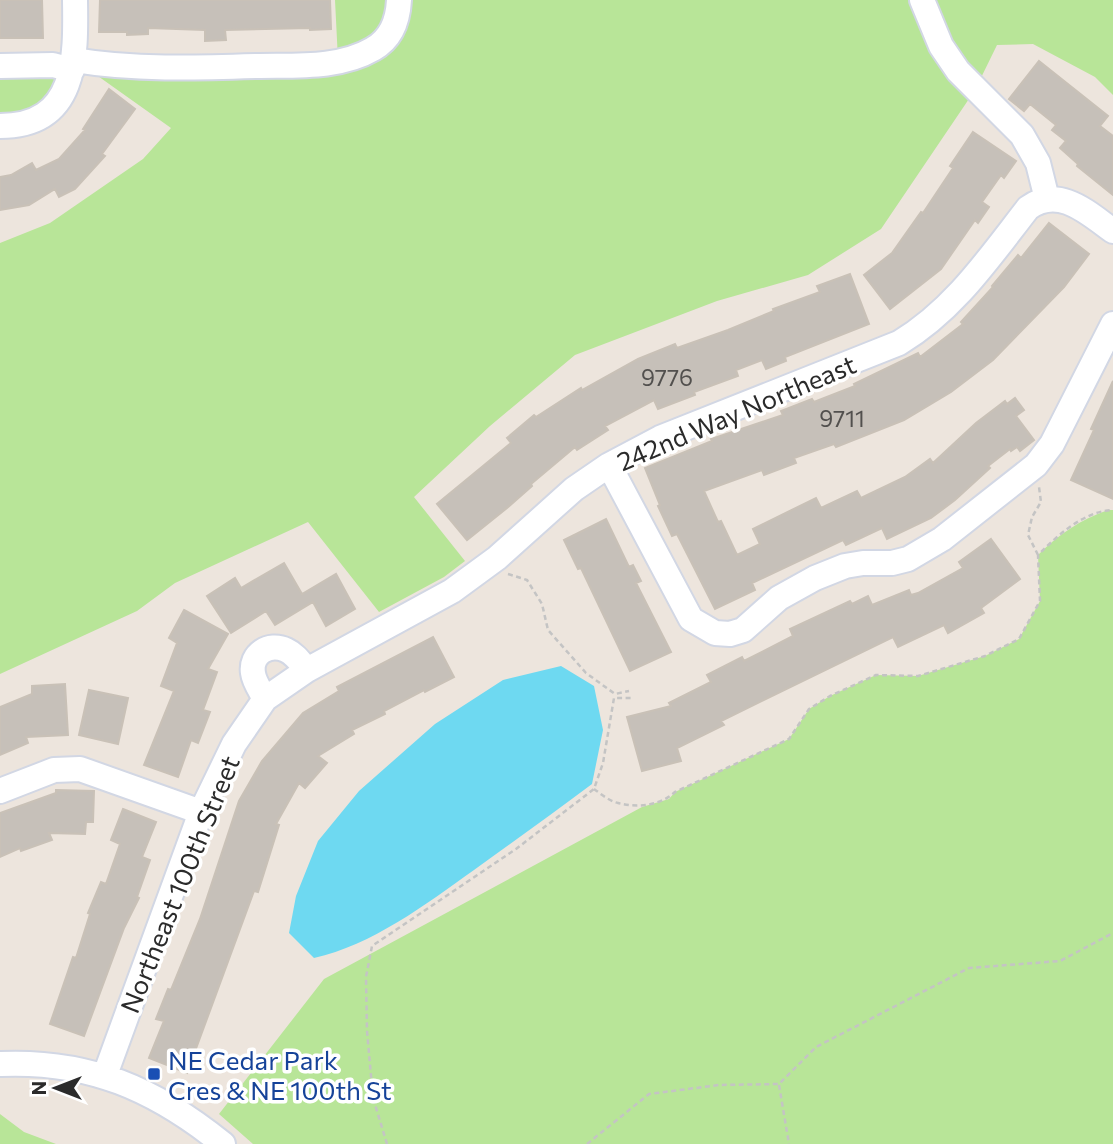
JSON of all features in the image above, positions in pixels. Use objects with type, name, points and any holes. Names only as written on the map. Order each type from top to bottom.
[{"type":"street","points":[[0,126],[16,126],[37,119],[52,107],[69,81],[73,65],[75,0]]},
{"type":"street","points":[[0,66],[180,68],[338,61],[363,54],[383,42],[391,33],[398,17],[399,0]]},
{"type":"street","points":[[922,0],[942,46],[958,71],[1021,135],[1038,163],[1048,199],[1071,202],[1113,231]]},
{"type":"street","name":"242nd Way Northeast","points":[[265,699],[307,670],[452,591],[498,558],[575,489],[609,465],[660,438],[909,337],[937,316],[962,291],[983,268],[1028,208],[1036,202],[1048,199]]},
{"type":"street","points":[[609,465],[691,619],[715,634],[730,634],[743,630],[779,598],[815,578],[845,566],[892,563],[908,559],[942,539],[1036,465],[1052,444],[1113,324]]},
{"type":"street","points":[[265,699],[253,677],[253,666],[258,654],[269,648],[284,649],[295,656],[307,670]]},
{"type":"street","name":"Northeast 100th Street","points":[[105,1075],[201,812],[234,744],[265,699]]},
{"type":"street","points":[[0,791],[54,770],[80,769],[201,812]]},
{"type":"street","points":[[0,1064],[54,1066],[105,1075],[172,1107],[223,1144]]},
{"type":"path","points":[[594,789],[615,803],[642,807],[669,799],[675,792],[789,738],[809,709],[830,696],[876,675],[918,676],[985,656],[1019,639],[1040,601],[1038,555],[1028,535],[1032,517],[1041,502],[1041,489],[1037,486]]},
{"type":"path","points":[[1038,555],[1056,537],[1084,518],[1113,510]]},
{"type":"path","points":[[508,573],[527,580],[542,604],[548,630],[586,673],[615,694],[629,691]]},
{"type":"path","points":[[387,1144],[373,1098],[367,1031],[366,977],[372,946],[516,849],[594,789],[603,764],[614,698],[633,698]]},
{"type":"path","points":[[587,1144],[649,1094],[719,1085],[779,1084],[816,1047],[969,968],[1060,961],[1113,933]]},
{"type":"path","points":[[779,1084],[789,1144]]},
{"type":"green space","points":[[335,0],[1113,0],[1113,95],[1095,77],[1033,44],[997,45],[975,90],[881,229],[808,275],[717,301],[575,355],[490,426],[414,497],[465,561],[444,577],[379,612],[308,522],[175,583],[137,611],[0,674],[0,243],[50,223],[143,159],[171,128],[88,69],[338,60]]},
{"type":"green space","points":[[53,65],[60,96],[0,126],[0,66]]},
{"type":"green space","points":[[1113,510],[1113,1144],[253,1144],[219,1114],[324,979],[642,807],[669,799],[675,792],[789,739],[809,709],[830,696],[876,675],[918,676],[985,656],[1019,639],[1040,601],[1038,555],[1070,528]]},
{"type":"green space","points":[[0,1114],[24,1132],[56,1144],[0,1144]]},
{"type":"water","points":[[561,666],[594,686],[603,730],[592,784],[417,910],[357,944],[314,958],[289,933],[296,896],[318,841],[359,791],[435,724],[503,680]]},
{"type":"building","points":[[0,0],[42,0],[43,38],[0,38]]},
{"type":"building","points":[[100,0],[330,0],[331,29],[225,30],[226,40],[205,41],[205,30],[148,28],[148,34],[127,35],[127,32],[99,32]]},
{"type":"building","points":[[1039,61],[1108,116],[1100,126],[1113,136],[1113,195],[1077,166],[1078,164],[1060,148],[1066,141],[1052,130],[1056,125],[1030,104],[1024,111],[1009,99]]},
{"type":"building","points":[[109,89],[135,109],[102,154],[105,156],[75,189],[59,197],[55,189],[29,205],[0,210],[0,177],[11,175],[32,163],[36,170],[59,159],[85,130],[83,129]]},
{"type":"building","points":[[973,132],[1016,161],[1004,178],[1001,175],[982,202],[989,207],[978,223],[975,220],[941,269],[890,309],[864,275],[892,253],[921,212],[923,213]]},
{"type":"building","points":[[1049,223],[1089,254],[1064,287],[993,360],[951,392],[904,420],[836,447],[834,444],[794,458],[796,463],[764,475],[762,470],[704,491],[737,555],[760,544],[753,529],[816,498],[821,508],[857,491],[861,498],[905,477],[930,459],[933,463],[976,423],[1005,401],[1007,404],[1015,398],[1024,410],[1016,416],[1034,440],[1020,451],[1017,447],[1011,451],[1010,449],[988,466],[990,468],[955,500],[931,518],[887,539],[882,528],[846,545],[843,540],[752,583],[755,590],[715,609],[677,534],[672,536],[645,468],[712,441],[711,439],[783,415],[781,411],[855,386],[854,384],[918,353],[920,357],[963,324],[961,322],[1018,255],[1021,258]]},
{"type":"building","points":[[850,274],[869,324],[785,357],[786,361],[766,369],[762,360],[736,370],[738,376],[658,409],[654,400],[605,426],[608,430],[577,450],[575,447],[467,540],[437,504],[511,443],[507,438],[534,415],[536,417],[581,388],[582,390],[638,359],[675,344],[677,348],[728,330],[774,311],[773,309],[820,292],[817,286]]},
{"type":"building","points":[[1113,381],[1113,499],[1071,480]]},
{"type":"building","points":[[606,519],[629,567],[633,565],[641,581],[636,583],[671,652],[630,671],[581,568],[578,569],[564,540]]},
{"type":"building","points":[[991,539],[1020,579],[981,608],[984,613],[948,633],[944,625],[898,647],[893,637],[721,721],[724,725],[677,748],[681,761],[642,771],[627,717],[671,706],[669,703],[711,682],[707,675],[742,657],[744,661],[793,636],[790,629],[850,601],[852,604],[868,596],[872,605],[909,590],[911,595],[918,593],[963,568],[959,562]]},
{"type":"building","points":[[284,563],[302,594],[336,574],[355,609],[326,626],[313,602],[275,625],[266,611],[231,633],[207,596],[235,578],[241,588]]},
{"type":"building","points":[[184,610],[228,634],[208,669],[217,672],[203,710],[210,712],[198,743],[191,740],[178,777],[144,765],[174,691],[161,686],[177,643],[169,638]]},
{"type":"building","points":[[433,637],[454,677],[425,692],[424,690],[352,730],[354,734],[318,756],[327,763],[305,788],[299,783],[276,824],[279,825],[258,892],[254,891],[187,1073],[149,1058],[164,1021],[156,1019],[200,919],[239,801],[262,761],[303,713],[339,691],[337,687]]},
{"type":"building","points":[[65,684],[68,735],[26,737],[28,743],[0,755],[0,707],[32,694],[32,686]]},
{"type":"building","points":[[89,690],[128,698],[118,744],[79,735]]},
{"type":"building","points":[[56,790],[94,791],[93,822],[86,822],[85,834],[49,833],[52,840],[21,851],[20,848],[0,857],[0,813],[56,793]]},
{"type":"building","points":[[123,809],[156,822],[142,857],[150,860],[137,897],[139,898],[124,928],[84,1036],[50,1024],[73,957],[76,958],[90,914],[88,913],[101,882],[106,884],[120,844],[111,840]]},
{"type":"place","name":"NE Cedar Park Cres & NE 100th St","points":[[154,1074]]}]
